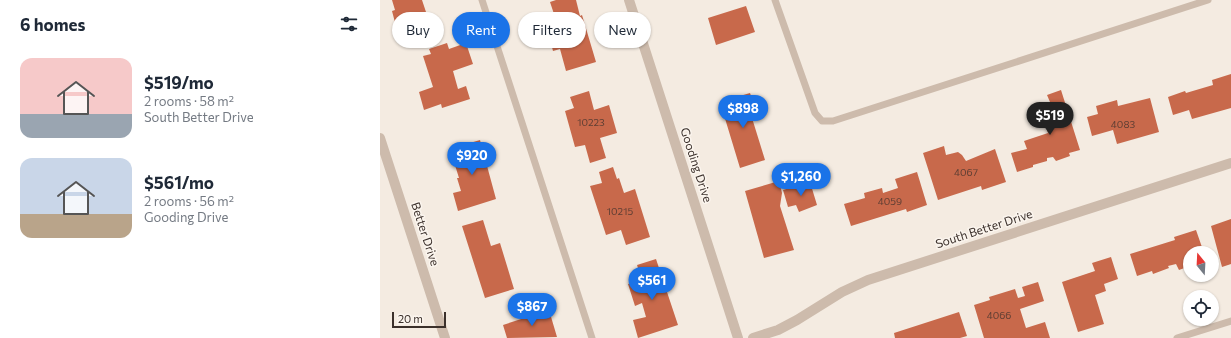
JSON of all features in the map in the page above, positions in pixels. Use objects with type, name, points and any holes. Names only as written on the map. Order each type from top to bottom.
[{"type":"street","name":"Gooding Drive","points":[[629,0],[738,338]]},
{"type":"street","name":"Better Drive","points":[[380,138],[445,338]]},
{"type":"street","name":"South Better Drive","points":[[753,338],[778,330],[842,292],[868,280],[1231,163]]},
{"type":"lane","points":[[482,0],[592,338]]},
{"type":"lane","points":[[775,0],[815,113],[822,121],[833,121],[1208,0]]},
{"type":"lane","points":[[1177,338],[1231,321]]},
{"type":"building","points":[[392,0],[422,0],[426,12],[392,12],[395,10]]},
{"type":"building","points":[[556,0],[576,0],[579,12],[553,12],[550,2]]},
{"type":"building","points":[[746,6],[755,32],[716,45],[708,18]]},
{"type":"building","points":[[586,28],[596,62],[566,71],[560,49],[553,51],[552,48],[586,48]]},
{"type":"building","points":[[447,43],[449,49],[468,48],[473,64],[453,71],[458,89],[466,86],[470,99],[442,108],[441,104],[424,110],[419,92],[433,87],[423,56],[431,54],[429,49],[444,48],[444,44]]},
{"type":"building","points":[[1231,74],[1231,108],[1192,119],[1189,110],[1173,115],[1168,97],[1185,91],[1186,93],[1213,85],[1212,80]]},
{"type":"building","points":[[1061,90],[1080,150],[1069,153],[1070,156],[1056,161],[1053,157],[1047,158],[1047,161],[1017,172],[1011,153],[1027,149],[1024,141],[1048,133],[1039,105],[1050,102],[1047,95]]},
{"type":"building","points":[[589,91],[594,110],[609,105],[617,133],[600,138],[606,158],[590,163],[585,145],[575,147],[565,111],[574,108],[570,97]]},
{"type":"building","points":[[750,93],[758,116],[752,118],[765,160],[740,168],[720,102]]},
{"type":"building","points":[[1150,98],[1159,132],[1117,144],[1113,130],[1092,136],[1087,117],[1098,114],[1096,106],[1117,100],[1118,106]]},
{"type":"building","points":[[480,140],[496,199],[458,211],[453,193],[461,191],[457,178],[459,178],[450,149]]},
{"type":"building","points":[[944,146],[946,155],[958,152],[966,161],[995,149],[1006,182],[982,190],[981,186],[938,200],[923,153]]},
{"type":"building","points":[[613,167],[617,179],[619,178],[624,193],[635,189],[650,237],[626,245],[621,230],[606,235],[590,186],[602,183],[599,172]]},
{"type":"building","points":[[917,172],[927,205],[907,212],[906,209],[851,226],[844,204],[865,198],[864,193],[882,188],[883,193],[898,188],[895,179]]},
{"type":"building","points":[[779,181],[782,193],[780,206],[794,250],[764,258],[745,191]]},
{"type":"building","points":[[810,182],[817,205],[799,212],[796,205],[788,207],[783,190]]},
{"type":"building","points":[[1231,219],[1231,264],[1222,267],[1219,256],[1219,246],[1216,246],[1211,226]]},
{"type":"building","points":[[483,220],[491,246],[500,243],[514,289],[485,298],[462,226]]},
{"type":"building","points":[[1196,230],[1202,246],[1183,246],[1183,269],[1179,270],[1176,264],[1168,266],[1169,268],[1153,274],[1152,271],[1137,276],[1130,254],[1175,240],[1174,237]]},
{"type":"building","points":[[1111,257],[1118,279],[1104,284],[1106,291],[1095,295],[1104,324],[1078,332],[1062,282],[1095,271],[1092,263]]},
{"type":"building","points":[[656,259],[678,325],[638,338],[633,320],[646,317],[642,303],[635,306],[628,284],[642,280],[637,265]]},
{"type":"building","points":[[1038,282],[1044,301],[1020,309],[1026,328],[1045,322],[1050,338],[984,338],[974,305],[990,300],[989,297],[1015,289],[1018,298],[1025,296],[1022,287]]},
{"type":"building","points":[[549,310],[557,337],[507,338],[503,325]]},
{"type":"building","points":[[959,312],[967,336],[960,338],[895,338],[894,333]]}]
